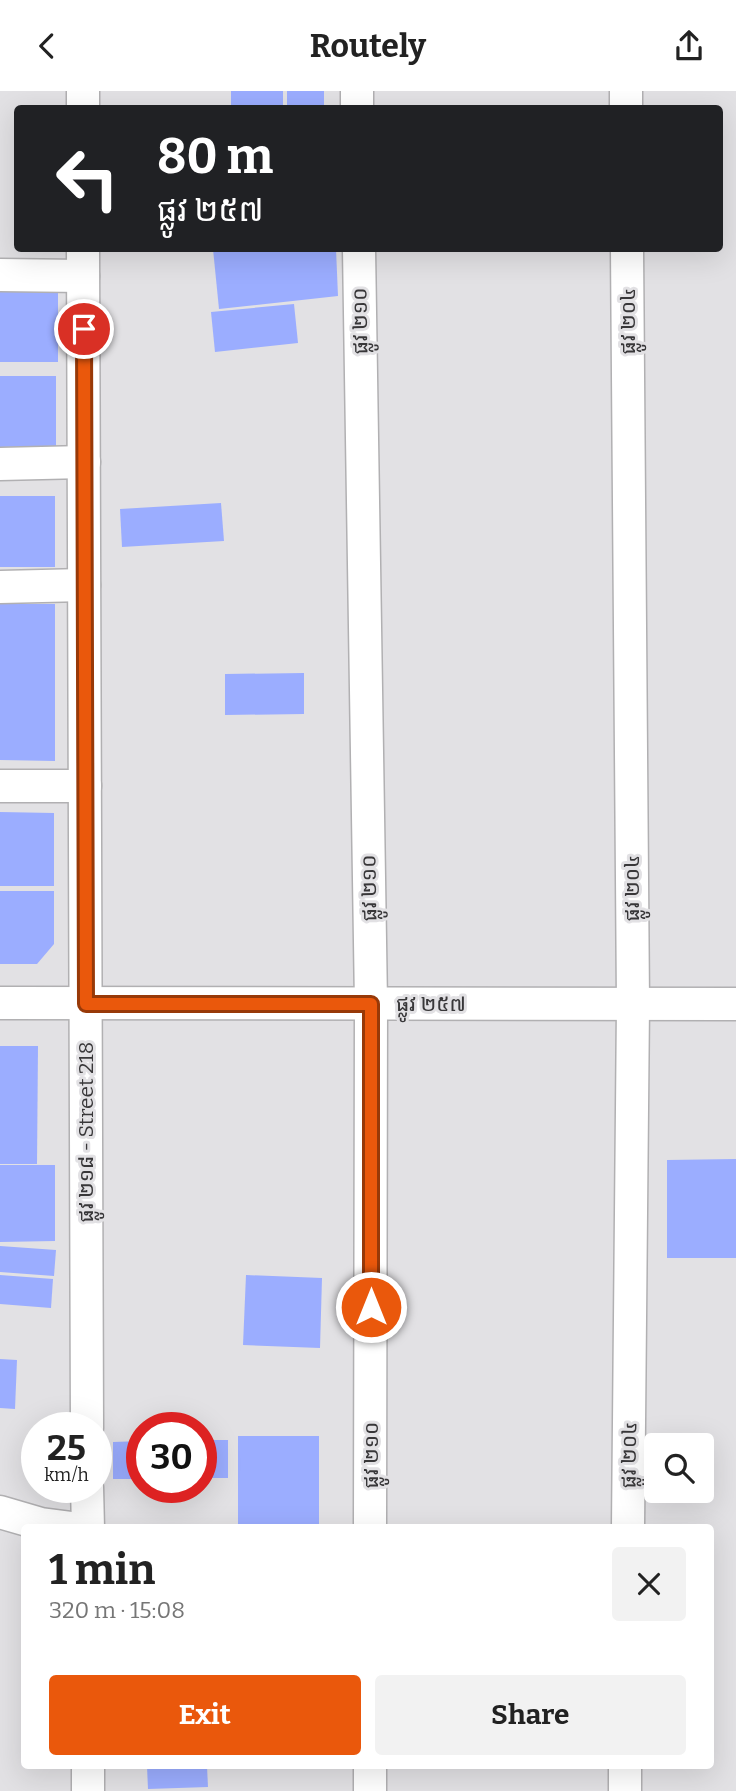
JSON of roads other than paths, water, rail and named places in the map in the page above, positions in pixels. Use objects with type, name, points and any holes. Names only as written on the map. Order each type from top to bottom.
[{"type":"street","name":"ផ្លូវ ២១០","points":[[359,252],[371,1004],[370,1524]]},
{"type":"street","name":"ផ្លូវ ២០៤","points":[[628,252],[633,1004],[628,1524]]},
{"type":"street","points":[[0,275],[83,262]]},
{"type":"street","name":"ផ្លូវ ២១៨ - Street 218","points":[[83,262],[87,1412]]},
{"type":"street","points":[[0,464],[84,462]]},
{"type":"street","points":[[0,586],[84,585]]},
{"type":"street","points":[[0,786],[85,786]]},
{"type":"street","name":"ផ្លូវ ២៥៧","points":[[0,1003],[736,1004]]},
{"type":"street","points":[[88,1503],[88,1524]]},
{"type":"street","points":[[0,1512],[41,1524]]},
{"type":"street","points":[[88,1769],[88,1791]]},
{"type":"street","points":[[370,1769],[370,1791]]},
{"type":"street","points":[[625,1769],[625,1791]]}]
